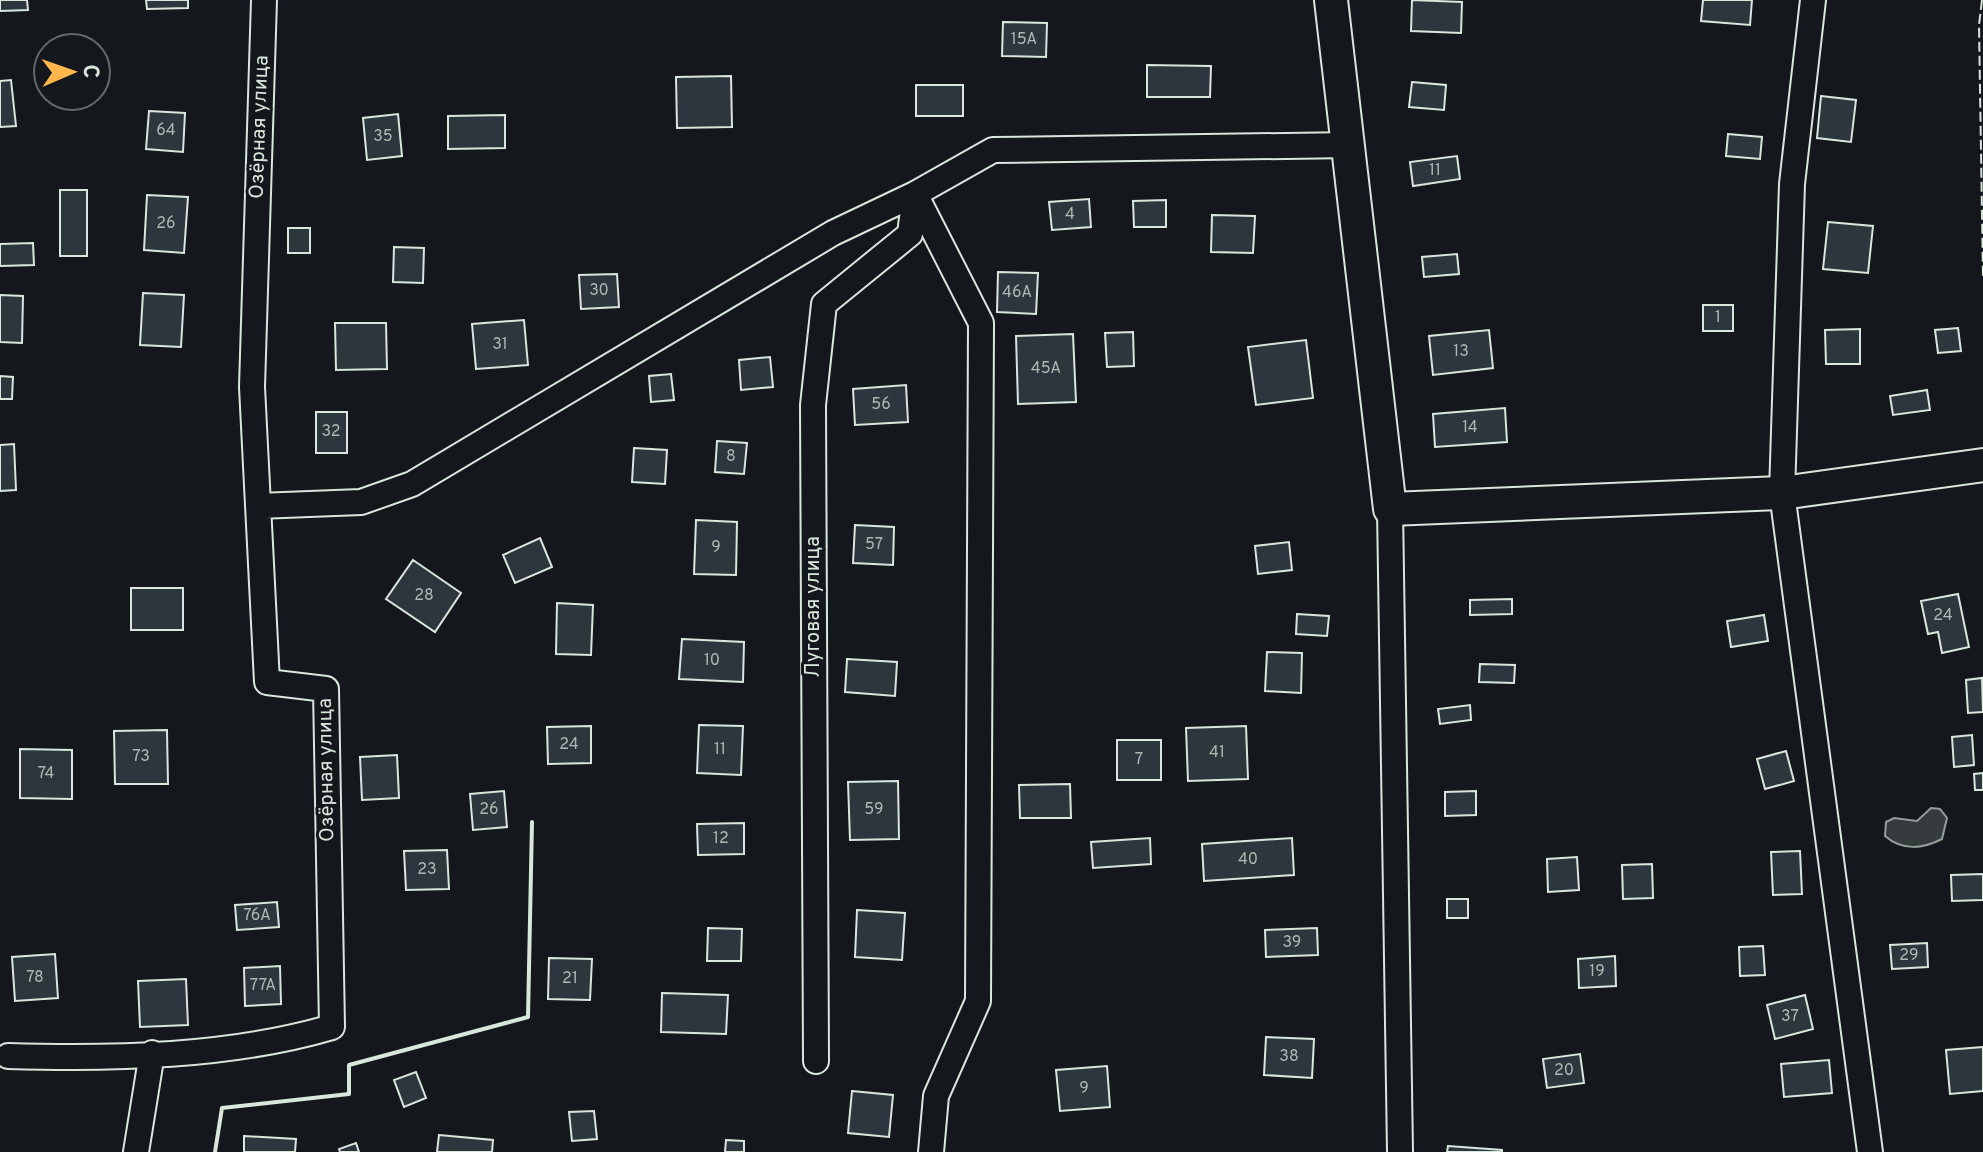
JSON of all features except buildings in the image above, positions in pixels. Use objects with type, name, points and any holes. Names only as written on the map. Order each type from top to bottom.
[{"type":"street","name":"Озёрная улица","points":[[8,1056],[152,1053],[275,1044],[332,1027],[326,689],[267,682],[252,387],[264,0]]},
{"type":"street","points":[[1331,0],[1351,145],[1390,509],[1400,1152]]},
{"type":"street","points":[[1813,0],[1792,184],[1782,493],[1870,1152]]},
{"type":"street","points":[[258,506],[361,502],[412,484],[833,233],[915,194],[993,150],[1351,145]]},
{"type":"street","points":[[915,194],[981,323],[978,1001],[936,1096],[931,1152]]},
{"type":"street","name":"Луговая улица","points":[[816,1061],[813,405],[824,304],[910,234],[915,194]]},
{"type":"street","points":[[1390,509],[1782,493],[1983,465]]},
{"type":"street","points":[[136,1152],[152,1053]]},
{"type":"shaded area","points":[[1931,808],[1940,809],[1947,818],[1942,839],[1913,847],[1898,844],[1885,836],[1886,822],[1894,818],[1917,821]]},
{"type":"fence","points":[[1982,0],[1979,25],[1983,277]]},
{"type":"wall","points":[[215,1152],[222,1108],[349,1094],[349,1065],[528,1017],[532,822]]}]
